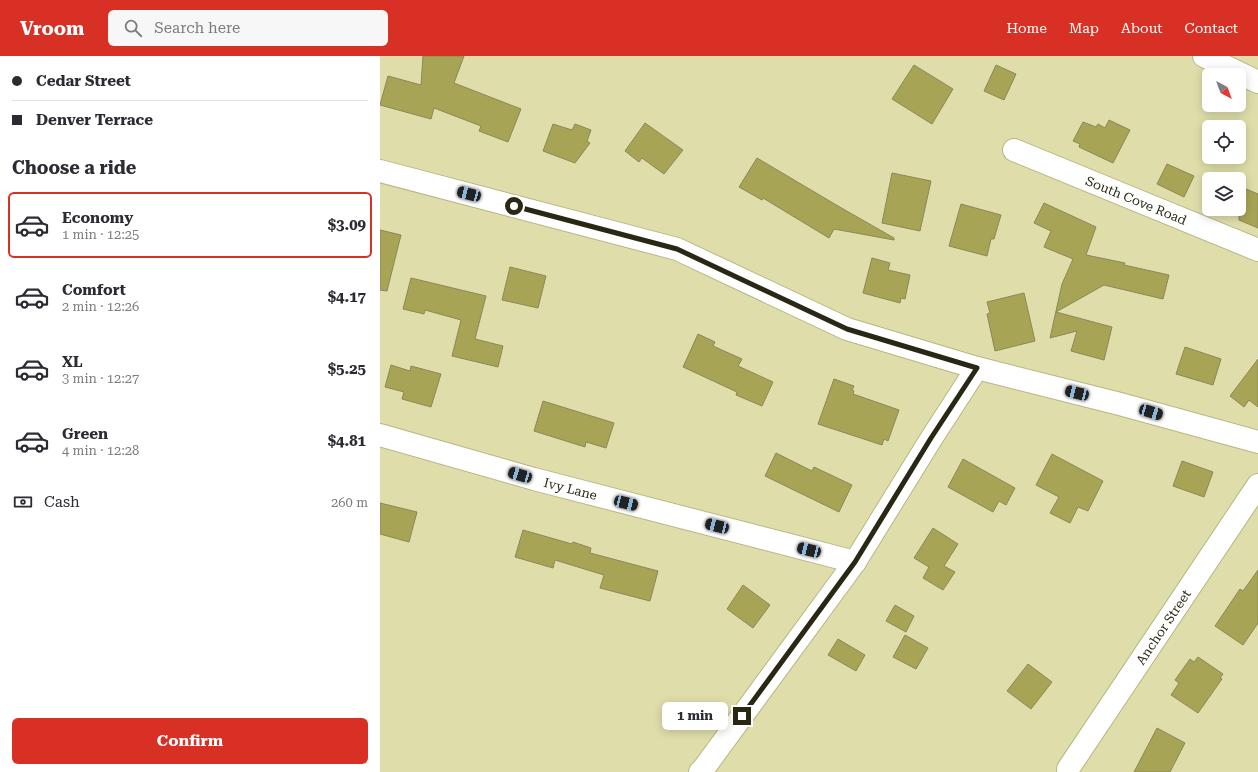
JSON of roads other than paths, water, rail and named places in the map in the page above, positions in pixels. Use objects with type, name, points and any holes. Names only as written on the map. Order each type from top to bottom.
[{"type":"street","points":[[1204,56],[1258,82]]},
{"type":"street","name":"South Cove Road","points":[[1014,150],[1258,250]]},
{"type":"street","points":[[380,171],[677,249],[847,329],[977,368],[1120,404],[1258,442]]},
{"type":"street","points":[[700,772],[855,562],[931,438],[977,368]]},
{"type":"street","name":"Ivy Lane","points":[[380,435],[534,479],[855,562]]},
{"type":"street","name":"Anchor Street","points":[[1068,769],[1258,485]]}]
